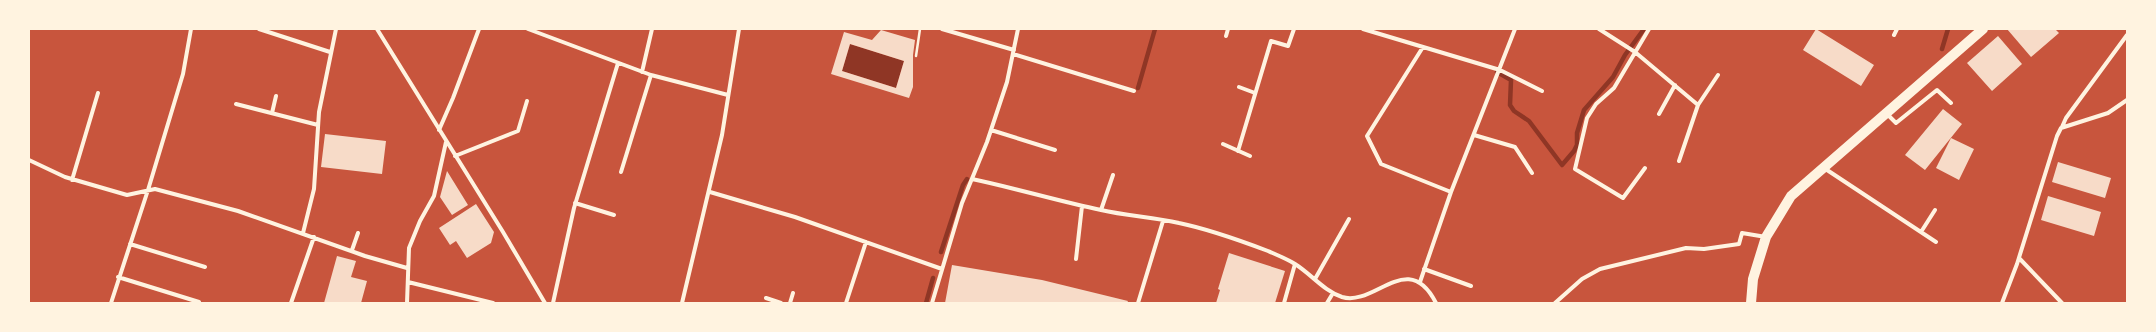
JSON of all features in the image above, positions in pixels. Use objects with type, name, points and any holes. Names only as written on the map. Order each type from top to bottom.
[{"type":"main road","points":[[1751,303],[1753,280],[1766,237],[1791,196],[1983,29]]},
{"type":"street","points":[[111,303],[118,277],[148,190],[182,74],[191,29]]},
{"type":"street","points":[[259,29],[330,52]]},
{"type":"street","points":[[303,233],[314,189],[318,124],[330,52],[336,29]]},
{"type":"street","points":[[377,29],[503,232],[543,303]]},
{"type":"street","points":[[439,130],[453,98],[479,29]]},
{"type":"street","points":[[528,29],[651,75],[728,95]]},
{"type":"street","points":[[642,72],[652,29]]},
{"type":"street","points":[[682,303],[710,192],[722,135],[738,29]]},
{"type":"street","points":[[942,29],[1134,91]]},
{"type":"street","points":[[932,303],[972,179],[991,130],[1007,82],[1018,29]]},
{"type":"street","points":[[1226,36],[1228,29]]},
{"type":"street","points":[[1238,151],[1271,41],[1288,46],[1294,29]]},
{"type":"street","points":[[1363,29],[1500,70],[1542,91]]},
{"type":"street","points":[[1382,35],[1383,29]]},
{"type":"street","points":[[1420,282],[1451,192],[1515,29]]},
{"type":"street","points":[[1598,29],[1635,52],[1698,105]]},
{"type":"street","points":[[1645,168],[1623,198],[1575,169],[1587,118],[1596,104],[1614,88],[1649,29]]},
{"type":"street","points":[[1894,35],[1897,29]]},
{"type":"street","points":[[2002,303],[2019,258],[2056,136],[2066,118],[2127,35]]},
{"type":"street","points":[[1423,47],[1367,136],[1381,164],[1451,192]]},
{"type":"street","points":[[553,303],[575,203],[618,63]]},
{"type":"street","points":[[621,172],[651,75]]},
{"type":"street","points":[[1679,161],[1698,105],[1718,75]]},
{"type":"street","points":[[1659,114],[1675,86]]},
{"type":"street","points":[[1239,87],[1255,93]]},
{"type":"street","points":[[1886,113],[1896,123],[1937,90],[1950,104]]},
{"type":"street","points":[[72,180],[98,93]]},
{"type":"street","points":[[272,113],[276,96]]},
{"type":"street","points":[[2061,128],[2108,113],[2127,100]]},
{"type":"street","points":[[455,156],[518,131],[527,101]]},
{"type":"street","points":[[236,104],[318,124]]},
{"type":"street","points":[[991,130],[1055,150]]},
{"type":"street","points":[[1474,135],[1515,147],[1532,173]]},
{"type":"street","points":[[407,303],[407,268],[409,248],[420,221],[434,196],[446,142]]},
{"type":"street","points":[[1223,144],[1250,156]]},
{"type":"street","points":[[29,160],[72,180],[127,194],[138,194],[148,190],[162,190],[238,211],[407,268]]},
{"type":"street","points":[[1823,168],[1936,242]]},
{"type":"street","points":[[1101,210],[1113,174]]},
{"type":"street","points":[[972,179],[1082,206],[1179,223],[1251,245],[1296,264],[1334,293],[1343,297],[1353,298],[1394,281],[1408,280],[1420,282],[1429,289],[1436,303]]},
{"type":"street","points":[[710,192],[795,217],[942,269]]},
{"type":"street","points":[[575,203],[614,214]]},
{"type":"street","points":[[1076,259],[1082,206]]},
{"type":"street","points":[[1921,232],[1935,210]]},
{"type":"street","points":[[1315,279],[1349,219]]},
{"type":"street","points":[[1138,303],[1163,221]]},
{"type":"street","points":[[352,250],[358,233]]},
{"type":"street","points":[[1555,303],[1582,279],[1600,269],[1686,248],[1704,250],[1739,244],[1742,233],[1766,237]]},
{"type":"street","points":[[291,303],[314,237]]},
{"type":"street","points":[[846,303],[866,242]]},
{"type":"street","points":[[130,244],[205,267]]},
{"type":"street","points":[[2019,258],[2062,303]]},
{"type":"street","points":[[1284,303],[1296,264]]},
{"type":"street","points":[[1424,270],[1471,286]]},
{"type":"street","points":[[118,277],[199,302]]},
{"type":"street","points":[[408,282],[494,303]]},
{"type":"street","points":[[790,303],[793,293]]},
{"type":"street","points":[[1326,303],[1334,293]]},
{"type":"street","points":[[766,298],[781,303]]},
{"type":"path","points":[[916,56],[920,29]]},
{"type":"shaded area","points":[[850,44],[904,61],[896,88],[842,71]]},
{"type":"building","points":[[1816,29],[1874,65],[1861,86],[1803,50]]},
{"type":"building","points":[[2007,29],[2055,29],[2059,33],[2031,57]]},
{"type":"building","points":[[881,30],[915,40],[913,55],[913,87],[909,98],[831,74],[844,32],[872,40]],"holes":[[[850,44],[904,61],[896,88],[842,71]]]},
{"type":"building","points":[[1998,36],[2022,64],[1992,91],[1967,63]]},
{"type":"building","points":[[1943,109],[1962,124],[1925,170],[1905,155]]},
{"type":"building","points":[[325,134],[386,141],[382,174],[321,167]]},
{"type":"building","points":[[1951,138],[1974,149],[1959,180],[1936,168]]},
{"type":"building","points":[[2058,162],[2111,178],[2105,198],[2052,182]]},
{"type":"building","points":[[447,171],[468,205],[452,215],[440,197]]},
{"type":"building","points":[[2048,196],[2101,212],[2094,236],[2041,220]]},
{"type":"building","points":[[476,204],[494,232],[491,243],[467,258],[456,241],[450,245],[439,228]]},
{"type":"building","points":[[1229,253],[1285,271],[1275,303],[1216,303],[1220,290],[1218,289]]},
{"type":"building","points":[[337,256],[356,261],[351,277],[367,281],[361,303],[324,303]]},
{"type":"building","points":[[952,265],[1042,280],[1128,301],[1127,303],[945,303]]},
{"type":"waterway","points":[[1138,88],[1155,29]]},
{"type":"waterway","points":[[1497,72],[1511,80],[1510,105],[1514,111],[1529,121],[1562,165],[1577,145],[1577,133],[1584,110],[1613,77],[1625,55],[1644,29]]},
{"type":"waterway","points":[[1942,49],[1948,29]]},
{"type":"waterway","points":[[941,252],[963,185],[967,179]]},
{"type":"waterway","points":[[926,303],[933,278]]}]
